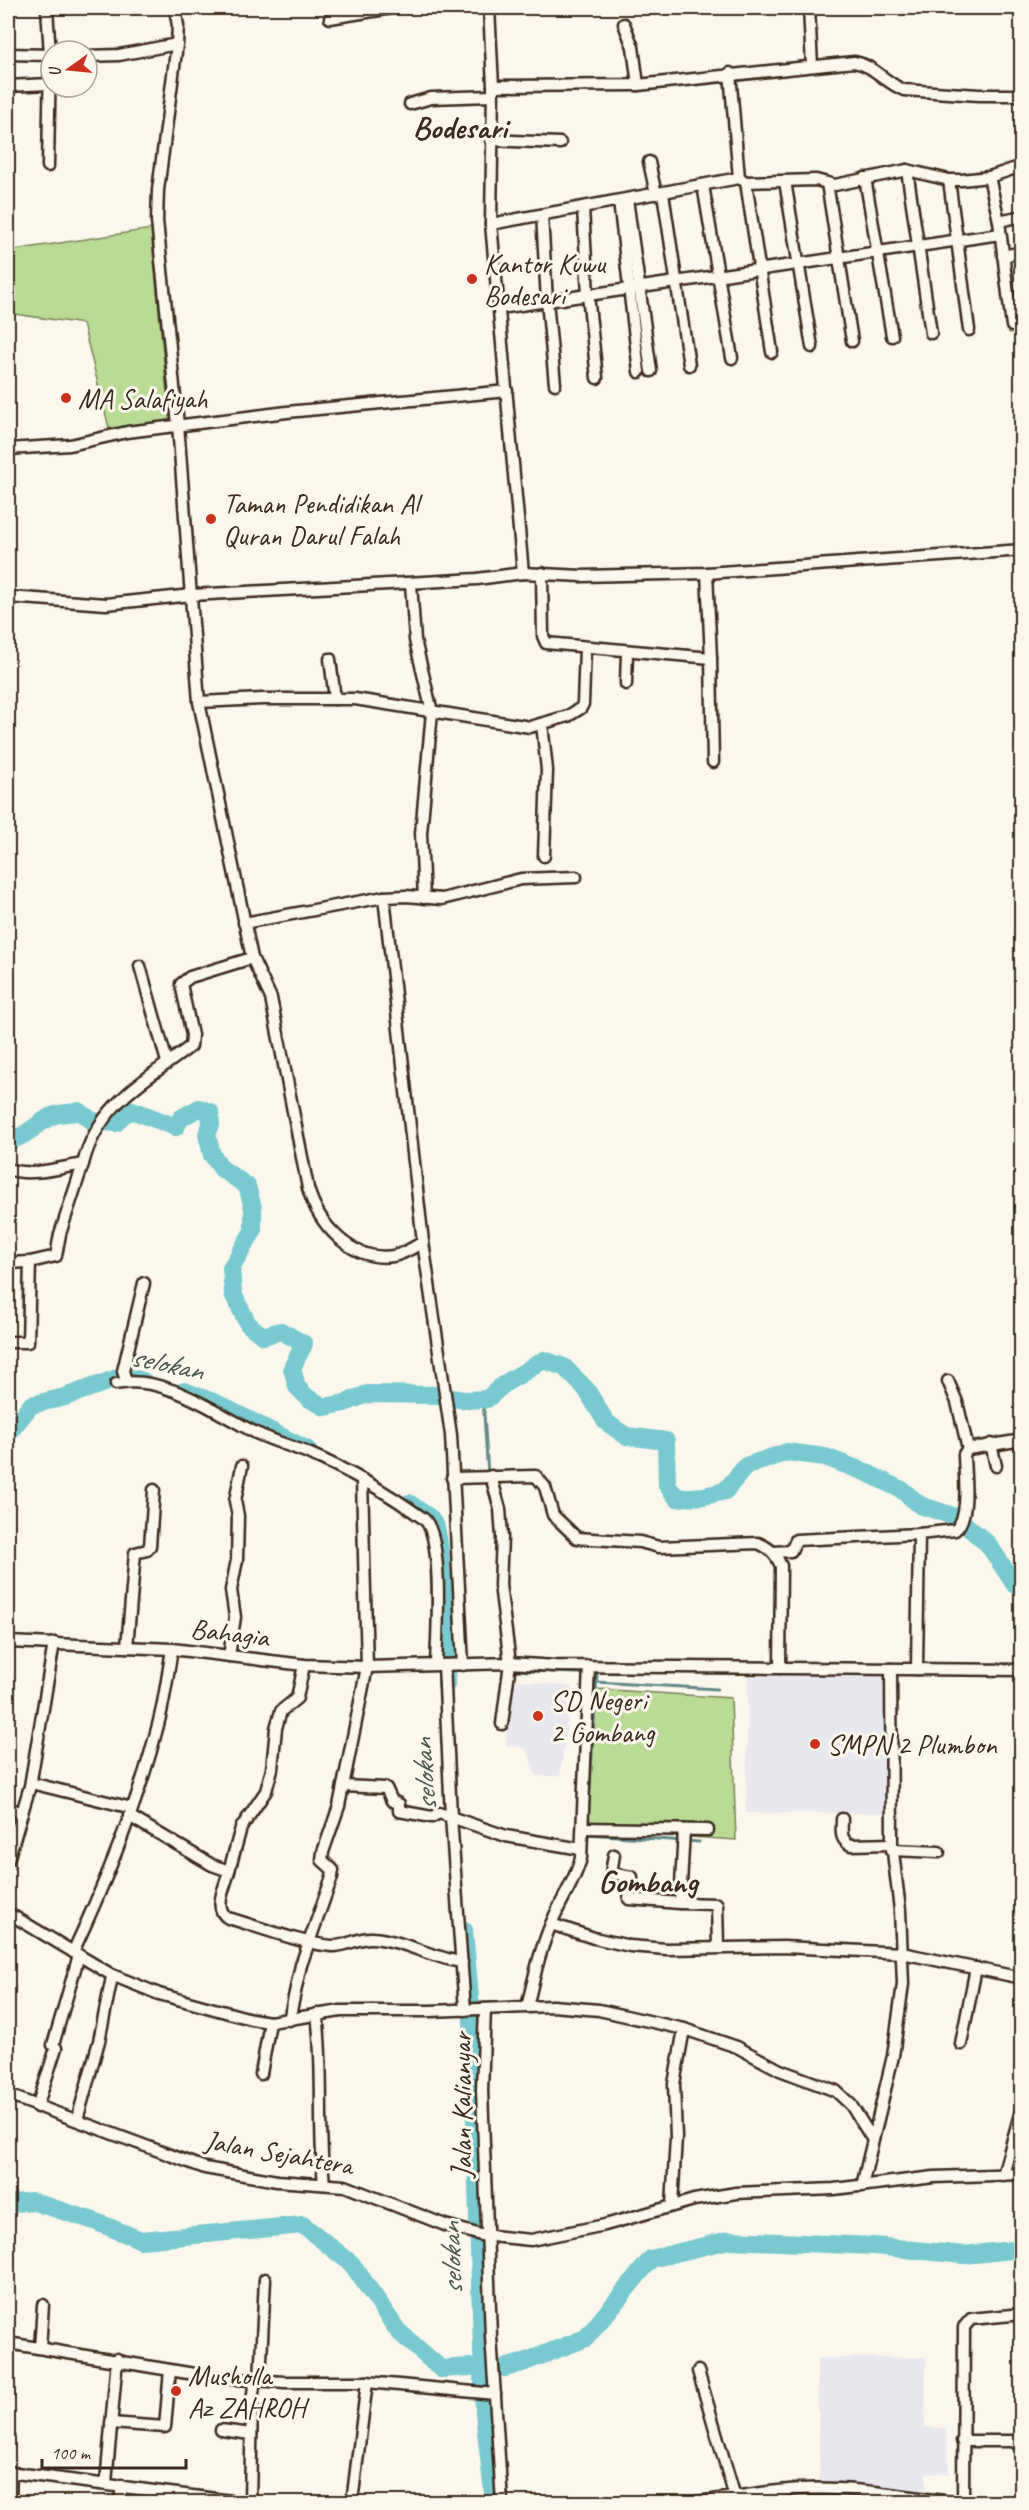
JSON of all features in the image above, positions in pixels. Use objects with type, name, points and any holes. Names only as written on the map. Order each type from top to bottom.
[{"type":"street","points":[[47,8],[49,39]]},
{"type":"street","points":[[175,8],[177,44],[158,203],[158,221],[178,425],[199,702],[252,958],[271,999],[308,1188],[317,1212],[336,1235],[350,1246],[364,1252],[393,1256],[423,1242]]},
{"type":"street","points":[[330,18],[392,8]]},
{"type":"street","points":[[489,8],[493,91],[491,224],[523,573]]},
{"type":"street","points":[[809,8],[812,66]]},
{"type":"street","points":[[624,24],[633,47],[638,85]]},
{"type":"street","points":[[99,56],[119,55],[140,49],[177,44]]},
{"type":"street","points":[[8,54],[39,55]]},
{"type":"street","points":[[410,104],[431,98],[493,91],[638,85],[730,73],[860,63],[871,68],[896,87],[910,92],[1022,95]]},
{"type":"street","points":[[730,73],[742,180],[772,352]]},
{"type":"street","points":[[8,86],[39,84]]},
{"type":"street","points":[[48,166],[49,99]]},
{"type":"street","points":[[491,140],[560,143]]},
{"type":"street","points":[[649,162],[659,193],[678,282],[689,365]]},
{"type":"street","points":[[491,224],[703,185],[742,180],[816,180],[840,184],[907,170],[949,180],[989,177],[1022,166]]},
{"type":"street","points":[[907,170],[931,333]]},
{"type":"street","points":[[989,177],[999,221],[1012,326]]},
{"type":"street","points":[[865,178],[892,336]]},
{"type":"street","points":[[949,180],[969,330]]},
{"type":"street","points":[[785,181],[812,347]]},
{"type":"street","points":[[827,183],[852,341]]},
{"type":"street","points":[[703,185],[732,358]]},
{"type":"street","points":[[623,200],[640,288],[651,371]]},
{"type":"street","points":[[623,200],[628,290],[639,372]]},
{"type":"street","points":[[583,208],[588,295],[597,378]]},
{"type":"street","points":[[542,215],[555,384]]},
{"type":"street","points":[[999,221],[1022,216]]},
{"type":"street","points":[[500,308],[1000,234]]},
{"type":"street","points":[[1003,256],[1022,252]]},
{"type":"street","points":[[633,329],[645,328]]},
{"type":"street","points":[[8,449],[70,445],[127,432],[178,425],[417,398],[507,391]]},
{"type":"street","points":[[8,597],[106,604],[192,595],[411,584],[523,573],[582,576],[707,573],[1022,550]]},
{"type":"street","points":[[542,573],[544,640],[550,645],[711,658]]},
{"type":"street","points":[[707,573],[713,762]]},
{"type":"street","points":[[411,584],[415,640],[432,712],[421,833],[424,898]]},
{"type":"street","points":[[199,702],[355,699],[522,726],[542,724],[568,716],[581,708],[585,648]]},
{"type":"street","points":[[626,684],[627,652]]},
{"type":"street","points":[[330,659],[335,699]]},
{"type":"street","points":[[542,724],[547,770],[544,856]]},
{"type":"street","points":[[244,923],[384,897],[442,899],[521,879],[576,877]]},
{"type":"street","points":[[384,897],[423,1242],[446,1397],[463,1665]]},
{"type":"street","points":[[8,1263],[30,1262],[54,1257],[57,1254],[60,1234],[73,1202],[89,1143],[100,1122],[132,1089],[191,1046],[193,1042],[181,984],[189,977],[252,958]]},
{"type":"street","points":[[140,966],[167,1062]]},
{"type":"street","points":[[8,1168],[20,1172],[83,1164]]},
{"type":"street","points":[[8,1342],[28,1342],[30,1262]]},
{"type":"street","points":[[144,1283],[123,1379],[191,1398],[257,1433],[310,1454],[362,1480],[429,1523],[436,1556],[438,1612],[445,1664],[462,1962],[469,2010]]},
{"type":"street","points":[[948,1381],[957,1402],[968,1449]]},
{"type":"street","points":[[773,1552],[790,1551],[796,1540],[953,1531],[962,1522],[964,1454],[968,1449],[1022,1440]]},
{"type":"street","points":[[991,1444],[996,1466]]},
{"type":"street","points":[[229,1656],[235,1617],[231,1590],[237,1560],[236,1501],[242,1466]]},
{"type":"street","points":[[488,1476],[500,1509],[502,1536],[500,1585],[510,1663],[502,1724]]},
{"type":"street","points":[[452,1478],[536,1476],[542,1480],[553,1515],[577,1538],[640,1542],[659,1547],[758,1543],[773,1552],[781,1566],[780,1668]]},
{"type":"street","points":[[289,2020],[301,1965],[332,1876],[333,1870],[324,1863],[322,1857],[339,1806],[367,1667],[362,1480]]},
{"type":"street","points":[[127,1647],[135,1553],[149,1548],[154,1490]]},
{"type":"street","points":[[917,1669],[919,1534]]},
{"type":"street","name":"Bahagia","points":[[8,1642],[172,1649],[304,1665],[367,1667],[510,1663],[589,1666],[1022,1670]]},
{"type":"street","points":[[8,1860],[31,1783],[54,1643]]},
{"type":"street","points":[[37,2107],[56,2048],[53,2045],[77,1956],[131,1812],[159,1719],[172,1649]]},
{"type":"street","points":[[304,1665],[297,1698],[281,1711],[276,1728],[272,1769],[266,1791],[242,1828],[220,1906],[224,1916],[333,1946],[358,1939],[374,1938],[462,1962]]},
{"type":"street","points":[[527,2007],[551,1924],[574,1881],[587,1828],[589,1666]]},
{"type":"street","points":[[862,2186],[893,2056],[899,2018],[902,1953],[892,1847],[891,1669]]},
{"type":"street","points":[[31,1783],[131,1812],[212,1865],[229,1871]]},
{"type":"street","points":[[343,1786],[386,1788],[392,1801],[399,1804],[399,1811],[416,1816],[432,1817],[439,1813],[506,1836],[581,1849]]},
{"type":"street","points":[[8,1808],[22,1814]]},
{"type":"street","points":[[842,1819],[842,1837],[845,1843],[939,1852]]},
{"type":"street","points":[[587,1828],[684,1832],[708,1830]]},
{"type":"street","points":[[680,1904],[684,1832]]},
{"type":"street","points":[[614,1855],[611,1873],[632,1877],[629,1899],[680,1904],[717,1904],[718,1947]]},
{"type":"street","points":[[8,1913],[112,1975],[159,1994],[213,2010],[270,2022],[340,2011],[485,2010],[527,2007],[598,2010],[684,2030],[737,2047],[780,2070],[836,2091],[851,2105],[873,2140]]},
{"type":"street","points":[[551,1924],[594,1938],[630,1946],[666,1949],[784,1947],[902,1953],[1022,1978]]},
{"type":"street","points":[[960,2044],[976,1968]]},
{"type":"street","points":[[77,2120],[99,2041],[112,1977]]},
{"type":"street","name":"Jalan Kalianyar","points":[[485,2010],[481,2235],[494,2382],[487,2393],[502,2502]]},
{"type":"street","points":[[317,2014],[321,2055],[320,2147],[324,2184]]},
{"type":"street","points":[[261,2074],[270,2022]]},
{"type":"street","points":[[672,2206],[676,2137],[674,2084],[684,2030]]},
{"type":"street","name":"Jalan Sejahtera","points":[[8,2096],[205,2168],[277,2181],[352,2188],[401,2209],[481,2235],[531,2240],[546,2239],[672,2206],[735,2193],[802,2192],[934,2177],[1022,2174]]},
{"type":"street","points":[[1003,2175],[1022,2107]]},
{"type":"street","points":[[250,2502],[251,2434],[265,2279]]},
{"type":"street","points":[[40,2348],[43,2305]]},
{"type":"street","points":[[963,2502],[962,2353],[965,2323],[971,2319],[1022,2314]]},
{"type":"street","points":[[8,2343],[208,2376],[257,2380],[367,2382],[487,2393]]},
{"type":"street","points":[[106,2483],[117,2360]]},
{"type":"street","points":[[111,2423],[165,2427],[170,2370]]},
{"type":"street","points":[[698,2371],[735,2497]]},
{"type":"street","points":[[352,2502],[367,2382]]},
{"type":"street","points":[[221,2430],[251,2434]]},
{"type":"street","points":[[962,2442],[1013,2441],[1022,2447]]},
{"type":"street","points":[[10,2502],[9,2472],[121,2485],[197,2499],[239,2502]]},
{"type":"street","points":[[121,2485],[121,2502]]},
{"type":"street","points":[[696,2502],[781,2491],[821,2489],[951,2502]]},
{"type":"shaded area","name":"SMPN 2 Plumbon","points":[[748,1675],[884,1675],[884,1813],[746,1813]]},
{"type":"shaded area","name":"SD Negeri 2 Gombang","points":[[509,1679],[572,1687],[560,1776],[536,1776],[526,1748],[506,1746]]},
{"type":"shaded area","points":[[926,2357],[925,2427],[946,2428],[949,2474],[926,2473],[926,2494],[820,2484],[817,2358]]},
{"type":"green space","points":[[151,229],[170,425],[109,428],[83,324],[8,313],[8,251]]},
{"type":"green space","points":[[582,1688],[731,1698],[736,1840],[583,1830]]},
{"type":"waterway","points":[[8,1141],[20,1137],[53,1115],[72,1112],[79,1111],[92,1121],[116,1123],[132,1110],[176,1127],[181,1118],[199,1108],[210,1112],[211,1125],[207,1134],[212,1155],[222,1169],[247,1186],[253,1208],[253,1231],[231,1268],[233,1294],[248,1324],[263,1336],[281,1331],[304,1344],[292,1368],[297,1387],[308,1398],[325,1407],[345,1403],[367,1394],[437,1395],[464,1400],[487,1399],[504,1384],[544,1360],[564,1367],[586,1389],[606,1422],[626,1436],[666,1441],[667,1485],[677,1498],[704,1496],[725,1491],[746,1466],[787,1452],[825,1457],[865,1472],[902,1490],[920,1505],[956,1517],[988,1544],[1015,1585],[1022,1589]]},
{"type":"waterway","name":"selokan","points":[[8,1434],[31,1405],[65,1397],[123,1376],[143,1381]]},
{"type":"waterway","name":"selokan","points":[[184,1391],[218,1404],[308,1450]]},
{"type":"waterway","points":[[483,1399],[488,1475]]},
{"type":"waterway","name":"selokan","points":[[409,1503],[429,1517],[436,1527],[447,1630],[446,1684]]},
{"type":"waterway","points":[[513,1670],[597,1674],[588,1817]]},
{"type":"waterway","points":[[596,1682],[717,1689]]},
{"type":"waterway","points":[[588,1829],[588,1834],[699,1842]]},
{"type":"waterway","name":"selokan","points":[[464,1930],[472,2020],[484,2413],[494,2502]]},
{"type":"waterway","points":[[8,2204],[31,2201],[94,2221],[141,2240],[303,2225],[352,2264],[398,2331],[441,2369],[470,2367]]},
{"type":"waterway","points":[[505,2368],[586,2338],[651,2259],[729,2240],[875,2246],[964,2255],[1022,2249]]},
{"type":"place","name":"Kantor Kuwu Bodesari","points":[[472,279]]},
{"type":"place","name":"MA Salafiyah","points":[[66,398]]},
{"type":"place","name":"Taman Pendidikan Al Quran Darul Falah","points":[[211,519]]},
{"type":"place","name":"SD Negeri 2 Gombang","points":[[538,1716]]},
{"type":"place","name":"SMPN 2 Plumbon","points":[[815,1744]]},
{"type":"place","name":"Musholla Az ZAHROH","points":[[176,2391]]},
{"type":"district","name":"Bodesari","points":[[460,127]]},
{"type":"district","name":"Gombang","points":[[648,1881]]}]
